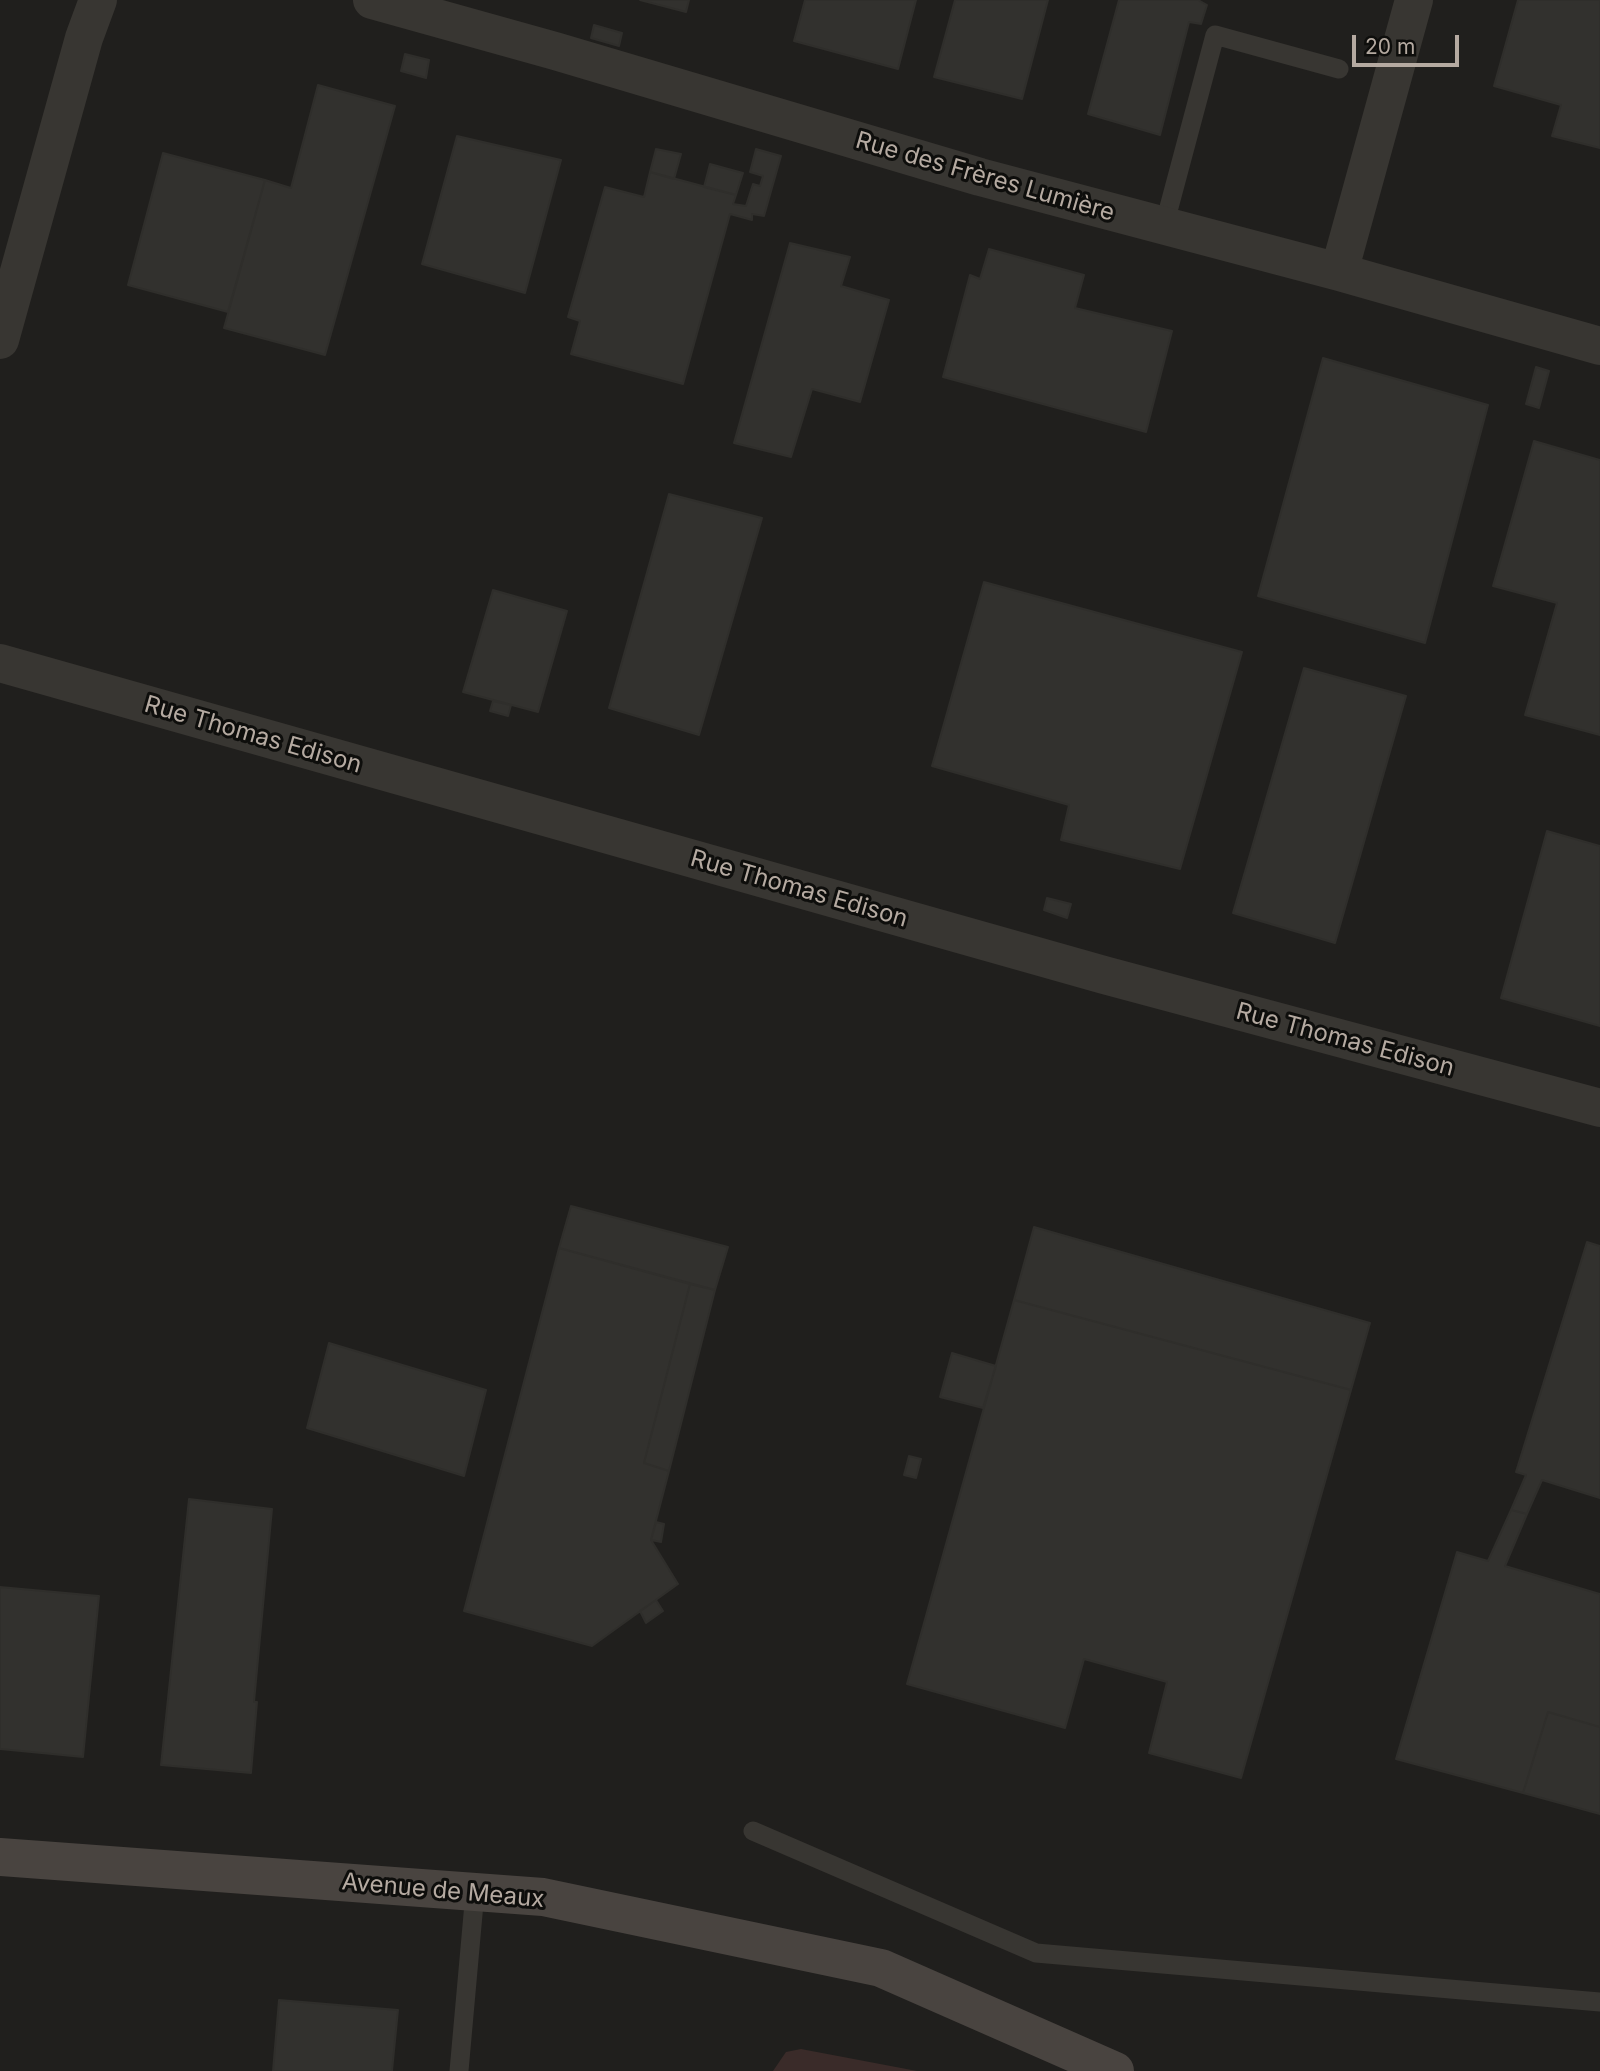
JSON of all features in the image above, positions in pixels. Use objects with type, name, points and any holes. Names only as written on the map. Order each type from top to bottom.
[{"type":"street","points":[[0,340],[84,38],[98,0]]},
{"type":"street","name":"Rue des Frères Lumière","points":[[372,0],[555,51],[980,177],[1339,272],[1600,346]]},
{"type":"street","points":[[1339,272],[1414,0]]},
{"type":"street","name":"Rue Thomas Edison","points":[[0,663],[1104,975],[1600,1108]]},
{"type":"street","name":"Avenue de Meaux","points":[[0,1857],[543,1897],[881,1968],[1115,2071]]},
{"type":"lane","points":[[1164,226],[1214,35],[1339,69]]},
{"type":"lane","points":[[753,1831],[1035,1953],[1600,2002]]},
{"type":"lane","points":[[459,2071],[475,1892]]},
{"type":"shaded area","points":[[0,0],[1600,0],[1600,2071],[0,2071]]},
{"type":"shaded area","points":[[801,2049],[917,2071],[773,2071],[786,2052]]},
{"type":"building","points":[[640,0],[689,0],[686,12]]},
{"type":"building","points":[[805,0],[916,0],[898,69],[794,41]]},
{"type":"building","points":[[955,0],[1048,0],[1022,99],[934,77]]},
{"type":"building","points":[[1119,0],[1198,0],[1207,5],[1201,24],[1189,22],[1160,135],[1088,114]]},
{"type":"building","points":[[1518,0],[1600,0],[1600,148],[1552,136],[1561,105],[1494,86]]},
{"type":"building","points":[[594,25],[622,33],[619,46],[591,38]]},
{"type":"building","points":[[405,54],[429,60],[426,78],[401,71]]},
{"type":"building","points":[[318,85],[395,106],[325,355],[224,328],[265,180],[291,188]]},
{"type":"building","points":[[457,136],[561,160],[525,293],[422,264]]},
{"type":"building","points":[[656,149],[681,154],[674,179],[650,172]]},
{"type":"building","points":[[756,149],[781,156],[764,216],[752,214],[752,220],[730,214],[683,384],[571,354],[580,321],[568,317],[605,187],[644,197],[650,172],[736,195],[733,204],[746,206],[753,184],[760,186],[763,176],[750,172]]},
{"type":"building","points":[[163,153],[265,180],[228,312],[128,285]]},
{"type":"building","points":[[710,164],[743,173],[736,195],[704,187]]},
{"type":"building","points":[[790,243],[850,257],[841,286],[889,300],[860,402],[812,389],[791,457],[734,443]]},
{"type":"building","points":[[989,249],[1084,275],[1075,308],[1172,331],[1146,432],[943,377],[970,275],[980,279]]},
{"type":"building","points":[[1323,358],[1488,405],[1425,643],[1258,596]]},
{"type":"building","points":[[1536,367],[1549,371],[1539,408],[1526,404]]},
{"type":"building","points":[[1534,441],[1600,460],[1600,735],[1525,715],[1557,603],[1493,586]]},
{"type":"building","points":[[669,494],[762,518],[699,735],[609,708]]},
{"type":"building","points":[[984,582],[1242,652],[1180,869],[1061,840],[1069,805],[932,766]]},
{"type":"building","points":[[493,590],[567,611],[538,712],[463,692]]},
{"type":"building","points":[[1304,668],[1406,696],[1335,943],[1233,913]]},
{"type":"building","points":[[493,701],[511,705],[508,716],[490,711]]},
{"type":"building","points":[[1547,831],[1600,846],[1600,1026],[1501,998]]},
{"type":"building","points":[[1047,898],[1071,904],[1067,918],[1044,910]]},
{"type":"building","points":[[571,1206],[728,1247],[715,1290],[559,1248]]},
{"type":"building","points":[[1034,1227],[1370,1323],[1351,1390],[1014,1300]]},
{"type":"building","points":[[1587,1242],[1600,1246],[1600,1498],[1542,1480],[1527,1514],[1511,1510],[1526,1475],[1516,1472]]},
{"type":"building","points":[[559,1248],[690,1284],[644,1463],[669,1471],[651,1540],[678,1584],[592,1646],[464,1611]]},
{"type":"building","points":[[690,1284],[715,1290],[669,1471],[644,1463]]},
{"type":"building","points":[[1014,1300],[1351,1390],[1241,1778],[1149,1753],[1167,1682],[1084,1659],[1065,1728],[907,1684]]},
{"type":"building","points":[[329,1343],[486,1390],[464,1476],[307,1428]]},
{"type":"building","points":[[952,1353],[996,1366],[983,1408],[940,1397]]},
{"type":"building","points":[[909,1456],[921,1459],[916,1478],[904,1475]]},
{"type":"building","points":[[189,1499],[272,1509],[254,1702],[257,1702],[251,1773],[161,1765]]},
{"type":"building","points":[[1511,1510],[1527,1514],[1505,1566],[1600,1594],[1600,1727],[1548,1712],[1523,1793],[1396,1759],[1457,1552],[1488,1561]]},
{"type":"building","points":[[656,1522],[664,1524],[661,1542],[651,1540]]},
{"type":"building","points":[[0,1587],[99,1596],[83,1757],[0,1749]]},
{"type":"building","points":[[656,1600],[663,1611],[646,1623],[640,1611]]},
{"type":"building","points":[[1548,1712],[1600,1727],[1600,1814],[1523,1793]]},
{"type":"building","points":[[279,2000],[398,2010],[392,2071],[273,2071]]}]
